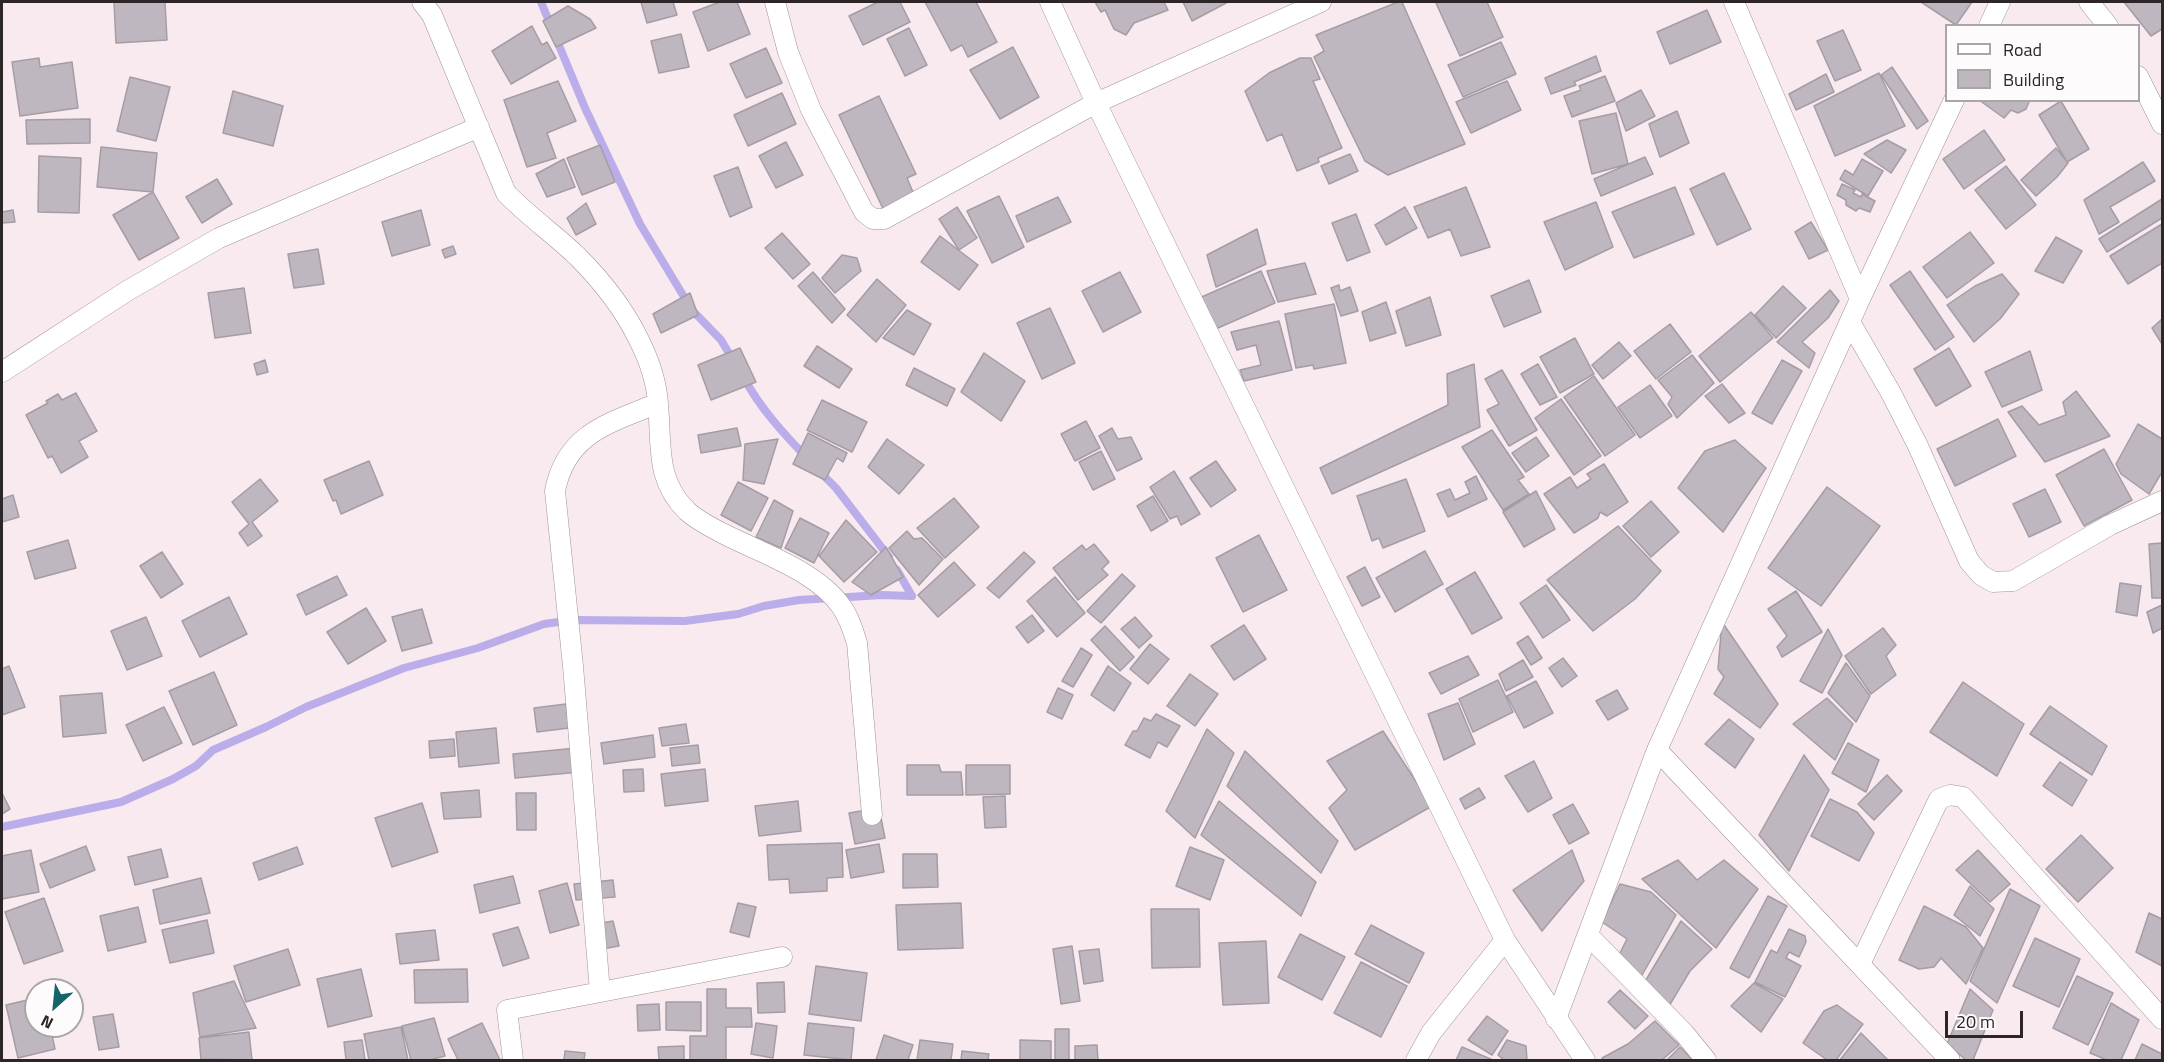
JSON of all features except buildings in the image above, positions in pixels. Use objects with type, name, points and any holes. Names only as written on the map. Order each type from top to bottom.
[{"type":"street","points":[[422,2],[432,15],[506,192],[527,214],[577,257],[621,308],[639,339],[652,370],[658,403],[660,460],[670,490],[688,512],[712,528],[798,570],[822,587],[840,605],[852,626],[856,643],[872,815]]},
{"type":"street","points":[[775,2],[788,52],[811,110],[864,212],[873,219],[884,219],[1096,103],[1322,2]]},
{"type":"street","points":[[1050,2],[1096,103],[1505,940],[1568,1038],[1585,1060]]},
{"type":"street","points":[[1734,2],[1860,299]]},
{"type":"street","points":[[1990,24],[2000,2]]},
{"type":"street","points":[[2090,2],[2106,24]]},
{"type":"street","points":[[2140,78],[2163,124]]},
{"type":"street","points":[[1556,1019],[1657,750],[1860,299],[1953,102]]},
{"type":"street","points":[[2,372],[127,291],[219,238],[479,127]]},
{"type":"street","points":[[1850,322],[1891,393],[1918,446],[1969,561],[1980,575],[1993,582],[2013,581],[2110,525],[2163,501]]},
{"type":"street","points":[[600,992],[573,666],[555,491],[559,471],[575,448],[597,428],[658,403]]},
{"type":"street","points":[[1657,750],[1950,1060]]},
{"type":"street","points":[[1860,964],[1940,799],[1950,795],[1963,797],[2163,1019]]},
{"type":"street","points":[[1588,935],[1684,1033],[1706,1060]]},
{"type":"street","points":[[1416,1060],[1431,1034],[1505,940]]},
{"type":"street","points":[[513,1060],[507,1010],[782,957]]},
{"type":"street","points":[[1568,1038],[1569,1060]]},
{"type":"waterway","points":[[541,2],[585,108],[640,224],[692,310],[721,340],[733,360]]},
{"type":"waterway","points":[[744,378],[765,410],[807,458]]},
{"type":"waterway","points":[[819,471],[836,488],[889,557]]},
{"type":"waterway","points":[[897,570],[912,596]]},
{"type":"waterway","points":[[2,827],[121,802],[173,779],[196,766],[213,750],[306,707],[404,668],[478,648],[544,624],[573,620],[685,621],[738,614],[764,606],[799,600],[882,595],[912,596]]}]
